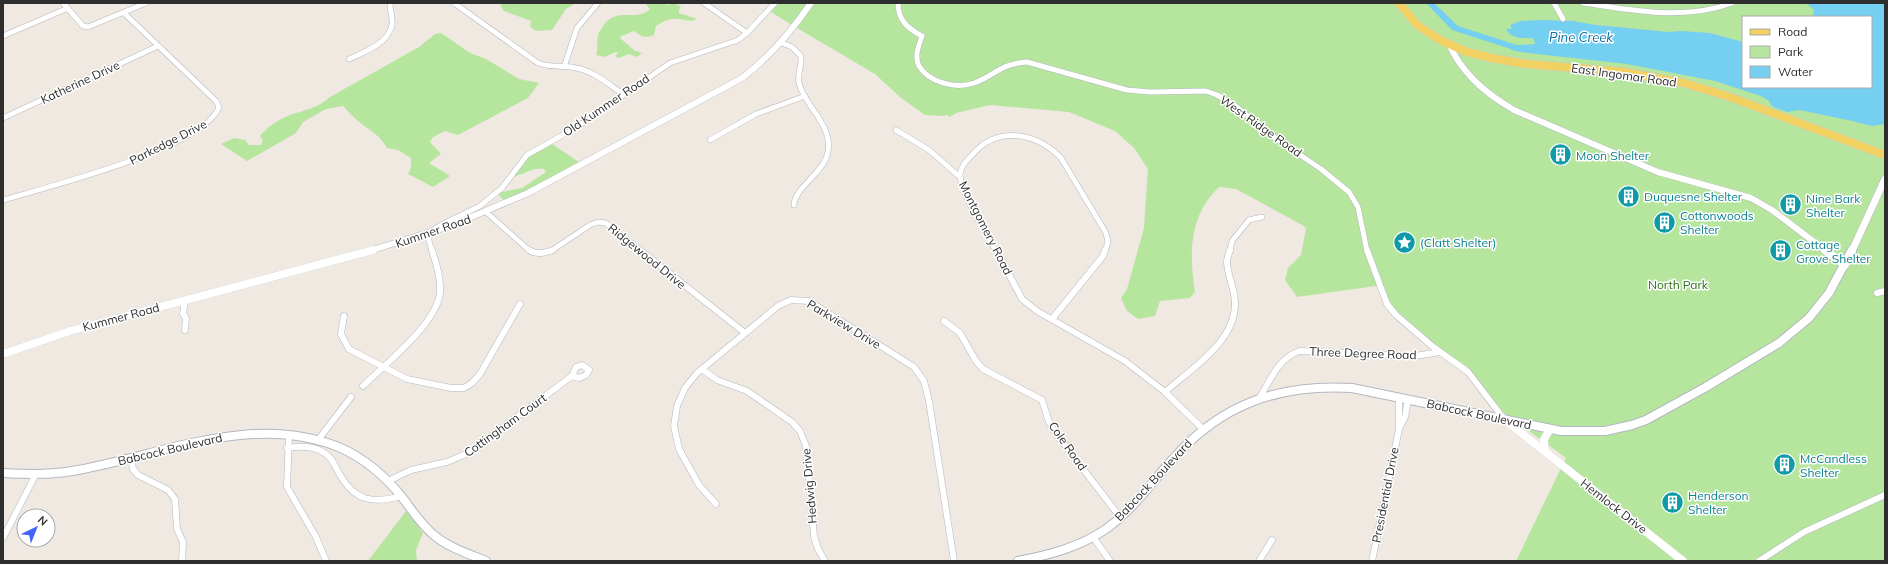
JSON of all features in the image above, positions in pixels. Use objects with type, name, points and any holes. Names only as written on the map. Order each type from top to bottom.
[{"type":"main road","name":"East Ingomar Road","points":[[1399,3],[1419,26],[1449,44],[1474,54],[1505,60],[1641,74],[1687,84],[1732,97],[1885,154]]},
{"type":"main road","name":"Babcock Boulevard","points":[[1018,561],[1063,550],[1093,537],[1120,517],[1182,448],[1204,430],[1225,415],[1260,397],[1286,390],[1324,386],[1352,388],[1550,429],[1588,432],[1619,429],[1646,420],[1762,355],[1798,328],[1829,293],[1845,265],[1885,179]]},
{"type":"main road","name":"Babcock Boulevard","points":[[3,473],[36,474],[79,470],[214,438],[261,434],[289,435],[318,440],[361,458],[374,467],[388,481],[420,520],[436,536],[450,546],[486,561]]},
{"type":"street","points":[[63,3],[86,27],[95,26],[146,3]]},
{"type":"street","points":[[349,59],[373,47],[388,34],[392,24],[390,3]]},
{"type":"street","points":[[457,4],[464,3]]},
{"type":"street","points":[[564,67],[578,28],[598,3]]},
{"type":"street","points":[[704,3],[747,33]]},
{"type":"street","name":"Old Kummer Road","points":[[427,234],[441,225],[480,206],[497,193],[527,155],[577,127],[623,94],[675,60],[738,40],[747,33],[775,3]]},
{"type":"street","name":"Kummer Road","points":[[3,354],[49,337],[427,234],[486,212],[539,187],[732,85],[757,67],[782,43],[811,3]]},
{"type":"street","name":"West Ridge Road","points":[[898,3],[901,22],[907,28],[922,36],[917,56],[920,68],[929,77],[941,83],[957,85],[968,84],[978,81],[1004,66],[1013,63],[1027,62],[1127,90],[1154,92],[1200,91],[1212,93],[1228,100],[1279,140],[1321,169],[1349,192],[1358,207],[1368,256],[1387,304],[1396,315],[1440,352],[1457,362],[1468,372],[1505,420]]},
{"type":"street","points":[[1554,3],[1563,19]]},
{"type":"street","points":[[1583,3],[1676,13],[1707,11],[1732,3]]},
{"type":"street","points":[[457,4],[538,63],[550,67],[577,68],[588,71],[623,94]]},
{"type":"street","points":[[3,36],[68,8]]},
{"type":"street","name":"Parkedge Drive","points":[[3,200],[133,161],[157,150],[210,121],[218,111],[217,103],[124,13]]},
{"type":"street","points":[[782,43],[793,48],[800,54],[802,62],[798,78],[805,96],[826,133],[828,152],[821,168],[794,199],[794,205]]},
{"type":"street","points":[[1449,44],[1454,56],[1474,80],[1489,94],[1514,110],[1658,172],[1751,198],[1772,210],[1845,265]]},
{"type":"street","name":"Katherine Drive","points":[[3,118],[158,46]]},
{"type":"street","points":[[710,140],[730,127],[754,115],[805,96]]},
{"type":"street","points":[[896,130],[929,150],[960,176]]},
{"type":"street","name":"Montgomery Road","points":[[1052,319],[1103,256],[1108,242],[1105,229],[1061,158],[1051,147],[1038,139],[1020,135],[1002,136],[985,143],[975,150],[966,161],[960,176],[965,193],[1022,299],[1032,308],[1120,358],[1164,392],[1204,430]]},
{"type":"street","name":"Ridgewood Drive","points":[[486,212],[535,253],[550,252],[590,226],[600,222],[606,223],[745,333]]},
{"type":"street","points":[[1164,392],[1216,347],[1227,334],[1233,319],[1235,305],[1234,289],[1227,262],[1232,242],[1249,220],[1262,217]]},
{"type":"street","points":[[363,386],[429,321],[438,304],[441,293],[440,282],[427,234]]},
{"type":"street","points":[[1877,293],[1885,291]]},
{"type":"street","name":"Parkview Drive","points":[[716,504],[706,495],[688,469],[680,453],[675,437],[675,414],[681,398],[692,378],[782,303],[793,299],[804,300],[814,303],[898,356],[918,372],[924,381],[929,401],[954,561]]},
{"type":"street","points":[[185,300],[183,314],[186,318],[185,330]]},
{"type":"street","points":[[344,316],[340,328],[345,345],[349,349],[382,368],[412,380],[450,388],[464,388],[472,383],[480,374],[520,304]]},
{"type":"street","name":"Cole Road","points":[[944,321],[960,333],[976,361],[983,369],[1042,400],[1049,422],[1057,435],[1120,517]]},
{"type":"street","name":"Three Degree Road","points":[[1260,397],[1284,359],[1290,354],[1299,351],[1415,356],[1440,352]]},
{"type":"street","name":"Hedwig Drive","points":[[702,369],[717,380],[747,391],[792,422],[800,431],[806,446],[814,536],[818,549],[825,561]]},
{"type":"street","name":"Cottingham Court","points":[[388,481],[411,470],[447,462],[468,454],[572,376]]},
{"type":"street","points":[[318,440],[352,397]]},
{"type":"street","name":"Presidential Drive","points":[[1372,561],[1399,429],[1405,417],[1403,398]]},
{"type":"street","name":"Hemlock Drive","points":[[1505,420],[1683,561]]},
{"type":"street","points":[[1545,451],[1544,439],[1550,429]]},
{"type":"street","points":[[289,435],[287,448],[287,487],[316,537],[326,561]]},
{"type":"street","points":[[287,448],[308,447],[322,451],[328,457],[353,494],[376,501],[386,501],[401,496]]},
{"type":"street","points":[[131,458],[133,468],[138,475],[165,488],[175,499],[177,529],[183,542],[182,561]]},
{"type":"street","points":[[3,538],[36,474]]},
{"type":"street","points":[[1759,561],[1782,544],[1814,526],[1885,495]]},
{"type":"street","points":[[1093,537],[1110,561]]},
{"type":"street","points":[[1259,561],[1272,540]]},
{"type":"green space","points":[[503,3],[576,3],[566,9],[552,30],[536,31],[530,27],[531,21],[504,11],[500,5]]},
{"type":"green space","points":[[645,3],[664,3],[667,5],[674,3],[681,7],[679,13],[697,19],[692,21],[672,19],[656,26],[654,35],[648,37],[634,31],[621,36],[620,38],[635,51],[642,53],[637,57],[629,54],[618,58],[615,56],[618,53],[616,52],[604,57],[596,55],[598,34],[607,21],[613,17],[638,15],[644,13],[650,9]]},
{"type":"green space","name":"North Park","points":[[779,3],[1885,3],[1885,561],[1516,561],[1566,458],[1504,413],[1468,367],[1439,348],[1396,310],[1390,302],[1383,285],[1297,297],[1285,280],[1288,268],[1301,255],[1306,229],[1304,226],[1236,189],[1219,187],[1209,198],[1202,210],[1194,236],[1192,263],[1195,292],[1190,298],[1160,301],[1155,316],[1138,319],[1127,311],[1121,298],[1127,289],[1144,228],[1148,169],[1134,148],[1115,131],[1069,112],[990,105],[956,113],[950,117],[947,115],[925,115],[901,98],[875,74],[797,28],[802,21],[797,19],[792,25],[771,12]]},
{"type":"green space","points":[[441,33],[470,53],[486,59],[519,79],[539,83],[528,98],[458,135],[445,131],[433,137],[430,142],[441,154],[429,163],[450,176],[433,187],[408,174],[411,168],[411,158],[398,150],[387,148],[378,137],[343,106],[326,109],[303,122],[296,133],[247,161],[221,144],[234,138],[245,140],[249,145],[261,145],[263,140],[260,136],[266,129],[277,121],[321,104],[330,97],[419,47],[435,34]]},
{"type":"green space","points":[[549,142],[582,164],[506,203],[497,193],[522,188],[546,172],[544,169],[535,169],[509,178],[519,163]]},
{"type":"green space","points":[[406,511],[423,533],[416,550],[417,561],[368,561]]},
{"type":"water","points":[[1806,3],[1885,3],[1885,124],[1872,126],[1799,110],[1787,112],[1773,107],[1768,100],[1761,96],[1715,81],[1627,64],[1528,53],[1512,50],[1506,46],[1535,44],[1533,38],[1521,38],[1511,35],[1506,29],[1512,29],[1510,25],[1521,21],[1573,21],[1596,25],[1669,32],[1681,31],[1710,33],[1742,42],[1742,88],[1872,88],[1872,16],[1813,16],[1814,10]]},
{"type":"waterway","name":"Pine Creek","points":[[1430,3],[1455,28],[1520,49]]},
{"type":"place","name":"Moon Shelter","points":[[1560,155]]},
{"type":"place","name":"Duquesne Shelter","points":[[1628,196]]},
{"type":"place","name":"Nine Bark Shelter","points":[[1791,205]]},
{"type":"place","name":"Cottonwoods Shelter","points":[[1664,222]]},
{"type":"place","name":"(Clatt Shelter)","points":[[1405,242]]},
{"type":"place","name":"Cottage Grove Shelter","points":[[1781,251]]},
{"type":"place","name":"McCandless Shelter","points":[[1785,465]]},
{"type":"place","name":"Henderson Shelter","points":[[1673,502]]}]
